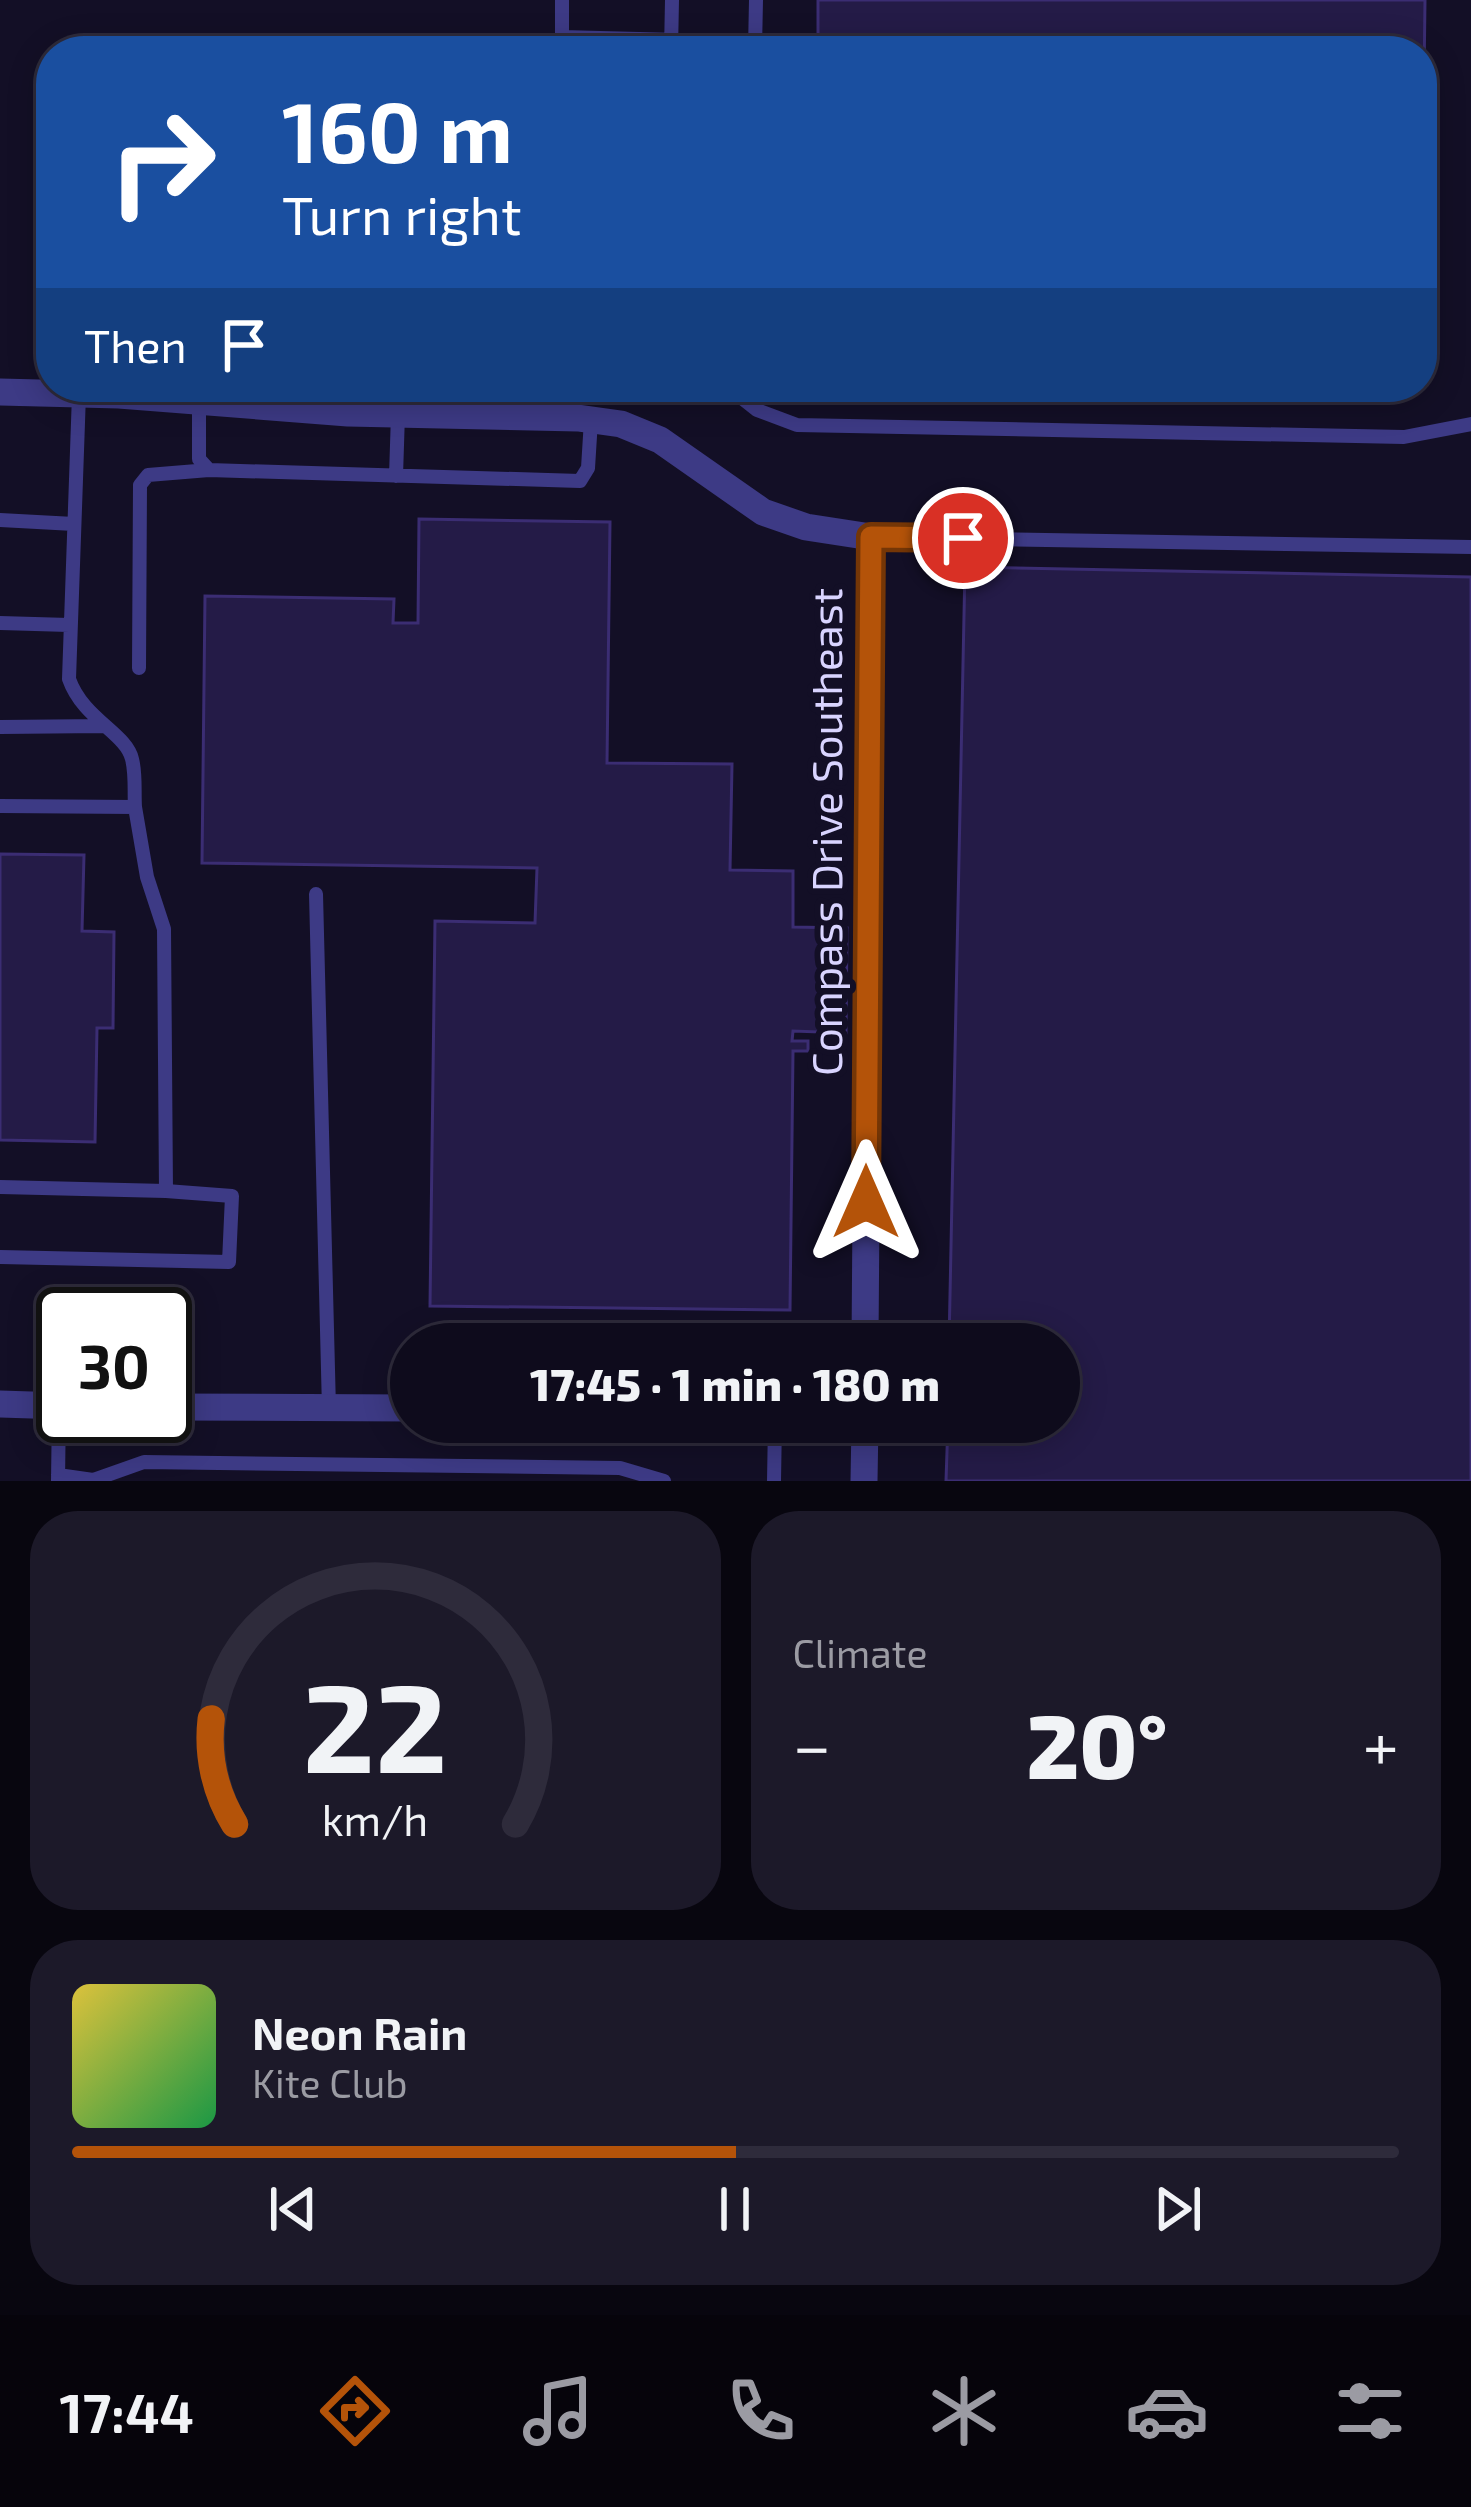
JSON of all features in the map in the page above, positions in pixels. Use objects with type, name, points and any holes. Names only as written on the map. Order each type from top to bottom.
[{"type":"street","points":[[0,392],[36,393]]},
{"type":"street","points":[[214,402],[621,424],[660,440],[764,512],[806,526],[871,537]]},
{"type":"street","name":"Compass Drive Southeast","points":[[865,1323],[871,537]]},
{"type":"street","points":[[0,1404],[36,1405]]},
{"type":"street","points":[[192,1407],[390,1408]]},
{"type":"street","points":[[864,1481],[865,1443]]},
{"type":"lane","points":[[562,0],[562,36]]},
{"type":"lane","points":[[671,36],[672,0]]},
{"type":"lane","points":[[755,36],[756,0]]},
{"type":"lane","points":[[79,402],[69,679],[76,700],[126,744],[132,758],[147,877],[164,929],[166,1191]]},
{"type":"lane","points":[[199,402],[199,459],[209,470]]},
{"type":"lane","points":[[747,402],[797,425],[1404,436],[1471,424]]},
{"type":"lane","points":[[396,476],[398,414]]},
{"type":"lane","points":[[140,668],[140,485],[148,475],[209,470],[580,481],[588,468],[591,420]]},
{"type":"lane","points":[[0,520],[74,524]]},
{"type":"lane","points":[[871,537],[1471,548]]},
{"type":"lane","points":[[0,623],[69,626]]},
{"type":"lane","points":[[0,727],[103,726]]},
{"type":"lane","points":[[0,806],[135,807]]},
{"type":"lane","points":[[316,894],[328,1408]]},
{"type":"lane","points":[[0,1186],[232,1196],[229,1262],[0,1258]]},
{"type":"lane","points":[[59,1443],[58,1478],[93,1480],[144,1462],[620,1468],[664,1481]]},
{"type":"lane","points":[[774,1481],[775,1443]]},
{"type":"building","points":[[818,0],[1425,0],[1425,36],[818,36]]},
{"type":"building","points":[[419,519],[610,522],[607,763],[732,764],[730,870],[793,871],[793,927],[847,928],[846,1033],[793,1031],[792,1041],[808,1041],[808,1051],[793,1051],[790,1310],[430,1306],[435,921],[535,923],[537,868],[202,863],[205,596],[394,599],[393,623],[418,623]]},
{"type":"building","points":[[965,567],[1471,577],[1471,1481],[946,1481],[947,1443],[1080,1443],[1080,1323],[949,1323]]},
{"type":"building","points":[[0,854],[84,855],[82,931],[114,932],[113,1028],[97,1028],[95,1142],[0,1140]]},
{"type":"route","points":[[866,1202],[871,537],[963,538]]}]
